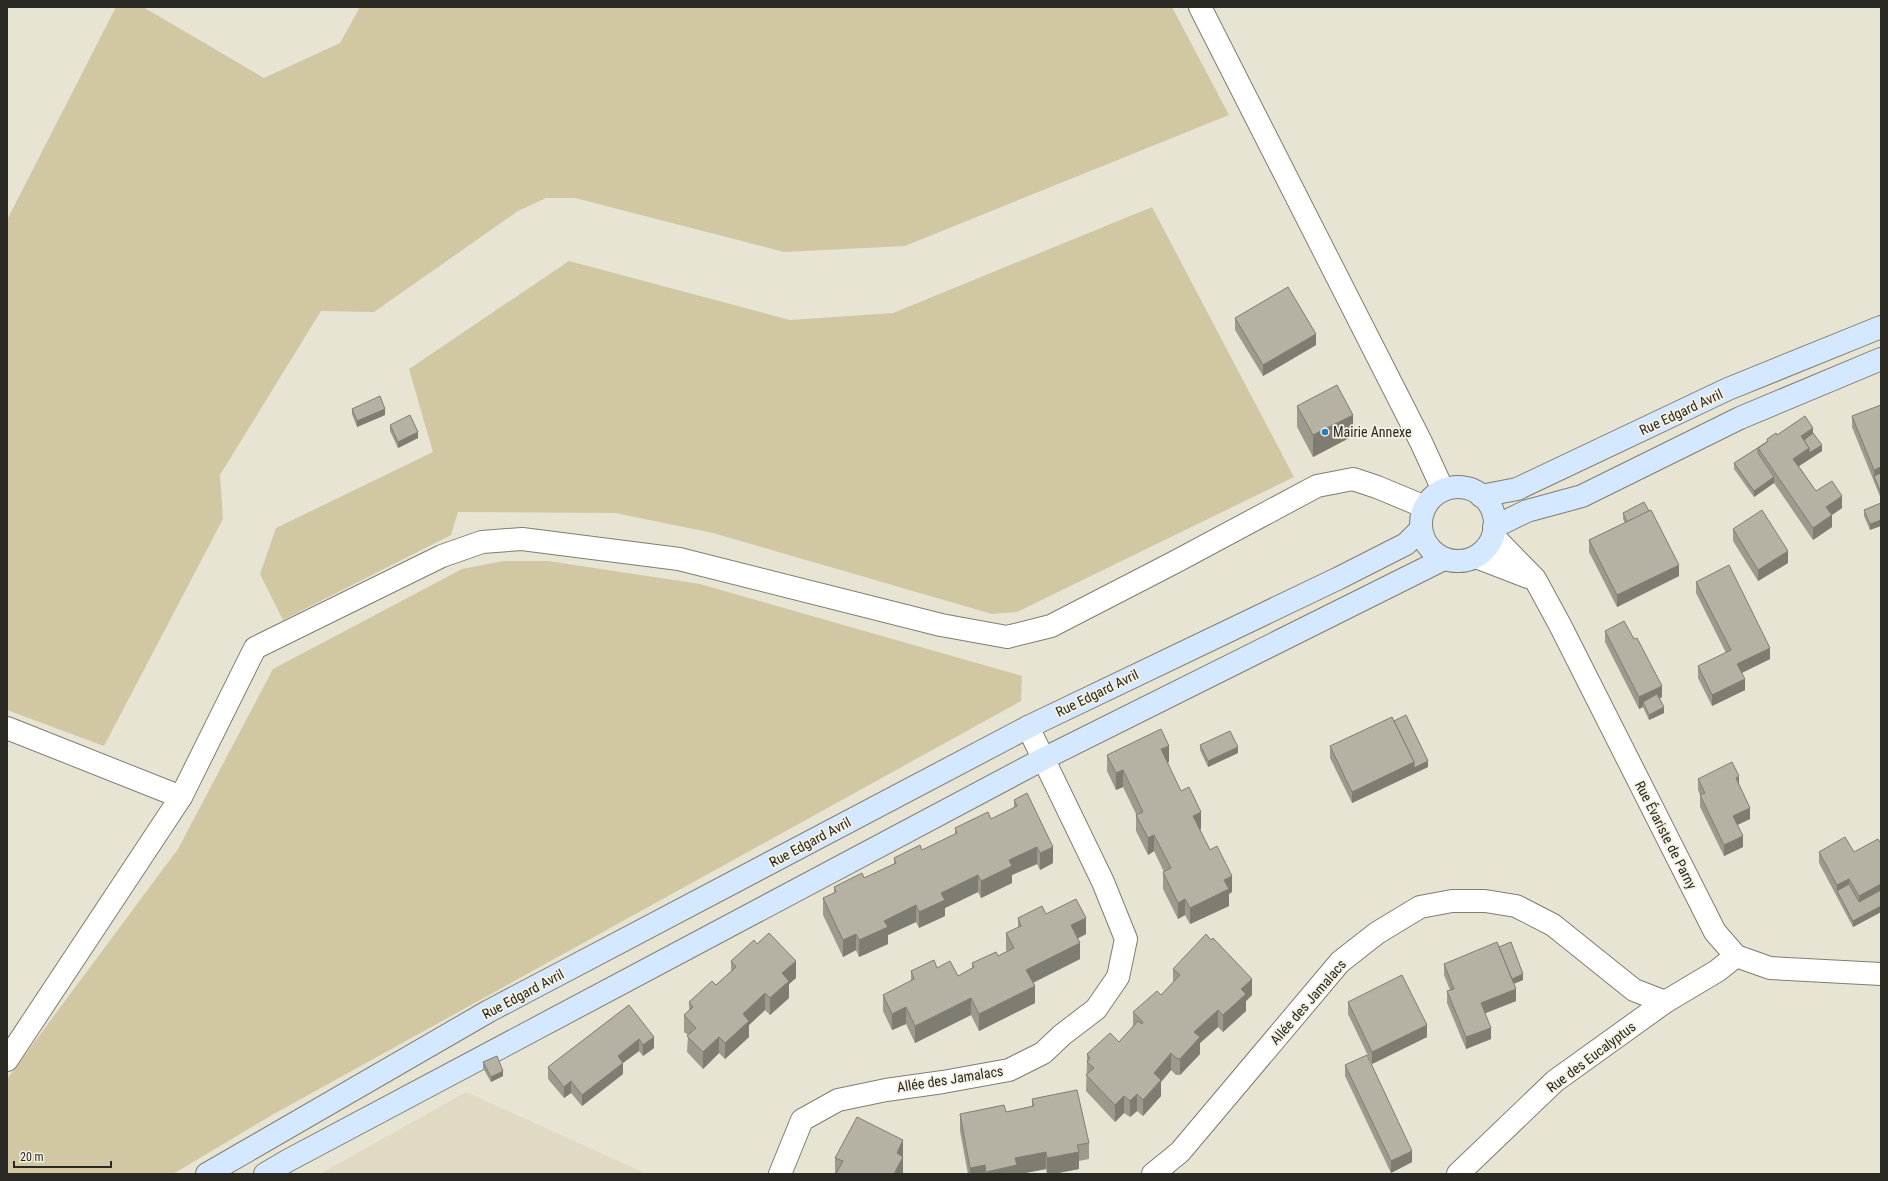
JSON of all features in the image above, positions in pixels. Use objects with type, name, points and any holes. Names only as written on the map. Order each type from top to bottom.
[{"type":"street","points":[[1200,7],[1421,442],[1443,490]]},
{"type":"street","name":"Rue Edgard Avril","points":[[1481,496],[1518,489],[1728,389],[1881,327]]},
{"type":"street","points":[[1494,532],[1527,511],[1582,496],[1740,418],[1881,359]]},
{"type":"street","points":[[7,1060],[181,797],[255,648],[442,556],[482,542],[522,540],[679,559],[941,625],[1007,637],[1051,626],[1317,486],[1353,479],[1377,487],[1425,507]]},
{"type":"street","points":[[1476,557],[1489,545],[1494,532],[1494,515],[1489,505],[1481,496],[1463,488],[1443,490],[1436,494],[1425,507],[1421,518],[1421,529],[1428,547],[1444,559],[1455,561],[1476,557],[1535,579]]},
{"type":"street","name":"Rue Edgard Avril","points":[[207,1174],[489,1011],[1028,727],[1339,578],[1406,544],[1421,529]]},
{"type":"street","name":"Rue Évariste de Parny","points":[[1494,532],[1535,579],[1560,625],[1715,932],[1736,956],[1770,968],[1881,974]]},
{"type":"street","points":[[265,1174],[1043,759],[1444,559]]},
{"type":"street","name":"Allée des Jamalacs","points":[[780,1174],[802,1120],[838,1100],[886,1090],[943,1082],[1009,1070],[1043,1053],[1062,1035],[1096,1010],[1118,977],[1126,939],[1103,882],[1028,727]]},
{"type":"street","points":[[7,728],[181,797]]},
{"type":"street","name":"Allée des Jamalacs","points":[[1153,1174],[1180,1152],[1340,962],[1377,933],[1420,907],[1452,901],[1478,901],[1516,906],[1553,925],[1634,990],[1665,1002]]},
{"type":"street","name":"Rue des Eucalyptus","points":[[1458,1174],[1555,1081],[1665,1002],[1717,971],[1736,956]]},
{"type":"shaded area","points":[[116,7],[143,7],[264,78],[340,43],[360,7],[1172,7],[1229,115],[905,246],[784,252],[575,198],[546,198],[518,211],[374,312],[321,311],[220,475],[223,519],[104,746],[7,710],[7,220]]},
{"type":"shaded area","points":[[1152,207],[1294,477],[1017,612],[992,614],[713,533],[615,513],[458,512],[451,535],[283,620],[260,574],[276,528],[433,452],[409,369],[569,261],[790,320],[893,313]]},
{"type":"shaded area","points":[[503,561],[548,561],[700,584],[1022,676],[1021,701],[272,1115],[173,1174],[7,1174],[7,1079],[178,849],[273,669],[462,569]]},
{"type":"shaded area","points":[[466,1092],[647,1174],[320,1174]]},
{"type":"building","points":[[1288,287],[1316,334],[1263,365],[1235,318]]},
{"type":"building","points":[[1337,385],[1353,415],[1313,435],[1297,406]]},
{"type":"building","points":[[380,396],[385,409],[357,421],[352,409]]},
{"type":"building","points":[[1881,405],[1881,467],[1874,470],[1852,416]]},
{"type":"building","points":[[410,415],[418,432],[398,442],[390,425]]},
{"type":"building","points":[[1805,416],[1813,428],[1801,436],[1809,448],[1793,459],[1816,491],[1832,481],[1842,496],[1826,507],[1832,515],[1813,528],[1758,448],[1768,441],[1767,439],[1776,433],[1777,435]]},
{"type":"building","points":[[1813,433],[1822,445],[1809,453],[1809,448],[1804,440]]},
{"type":"building","points":[[1767,442],[1758,448],[1758,453],[1774,477],[1754,491],[1734,463]]},
{"type":"building","points":[[1881,473],[1881,493],[1874,476]]},
{"type":"building","points":[[1644,502],[1649,511],[1627,522],[1623,513]]},
{"type":"building","points":[[1881,503],[1881,520],[1870,524],[1864,510]]},
{"type":"building","points":[[1651,510],[1679,565],[1617,595],[1589,540]]},
{"type":"building","points":[[1762,510],[1788,551],[1758,570],[1733,529]]},
{"type":"building","points":[[1729,565],[1770,648],[1737,664],[1745,679],[1712,695],[1698,666],[1731,650],[1696,582]]},
{"type":"building","points":[[1624,621],[1634,639],[1637,638],[1662,686],[1639,697],[1605,631]]},
{"type":"building","points":[[1657,694],[1664,707],[1649,715],[1643,702]]},
{"type":"building","points":[[1406,715],[1428,761],[1414,768],[1414,762],[1394,721]]},
{"type":"building","points":[[1392,717],[1414,762],[1352,792],[1330,746]]},
{"type":"building","points":[[1161,729],[1169,746],[1161,749],[1181,791],[1189,787],[1201,812],[1193,816],[1210,850],[1217,846],[1232,876],[1224,880],[1229,889],[1190,908],[1185,899],[1178,903],[1163,872],[1171,868],[1154,835],[1148,838],[1136,815],[1143,812],[1123,770],[1116,773],[1107,755]]},
{"type":"building","points":[[1230,731],[1238,747],[1208,761],[1200,745]]},
{"type":"building","points":[[1732,762],[1739,776],[1736,778],[1750,808],[1733,816],[1743,836],[1724,845],[1700,795],[1705,793],[1698,779]]},
{"type":"building","points":[[1027,793],[1053,847],[1040,853],[1037,847],[1009,860],[1012,866],[981,881],[978,875],[941,893],[945,900],[919,912],[916,905],[884,921],[888,927],[859,940],[856,934],[843,940],[823,898],[836,892],[834,887],[862,873],[864,878],[896,863],[894,858],[920,845],[922,850],[957,833],[955,828],[988,812],[991,819],[1017,806],[1014,800]]},
{"type":"building","points":[[1845,837],[1854,852],[1878,839],[1881,844],[1881,884],[1859,896],[1849,879],[1837,885],[1819,852]]},
{"type":"building","points":[[1849,884],[1859,902],[1881,890],[1881,906],[1853,921],[1837,891]]},
{"type":"building","points":[[1076,899],[1086,918],[1071,925],[1080,943],[1026,970],[1035,986],[979,1014],[971,998],[915,1026],[906,1007],[892,1014],[883,995],[914,979],[911,971],[934,960],[937,968],[950,961],[958,976],[974,967],[972,963],[996,952],[998,956],[1014,948],[1006,933],[1021,926],[1018,918],[1042,906],[1046,914]]},
{"type":"building","points":[[769,933],[796,961],[782,973],[789,981],[770,998],[765,993],[743,1014],[749,1021],[725,1043],[719,1037],[703,1052],[687,1036],[696,1028],[684,1015],[693,1007],[689,1002],[712,981],[716,985],[736,967],[731,961],[754,940],[757,944]]},
{"type":"building","points":[[1206,934],[1211,940],[1213,938],[1252,979],[1241,989],[1246,994],[1223,1015],[1218,1010],[1194,1032],[1200,1037],[1180,1059],[1176,1058],[1171,1053],[1154,1073],[1161,1080],[1143,1100],[1137,1094],[1130,1101],[1124,1096],[1115,1105],[1086,1075],[1094,1068],[1087,1062],[1090,1058],[1087,1054],[1110,1033],[1119,1042],[1138,1021],[1142,1024],[1143,1022],[1133,1012],[1157,991],[1161,995],[1180,975],[1173,969]]},
{"type":"building","points":[[1497,942],[1516,989],[1481,1003],[1491,1028],[1466,1037],[1447,991],[1454,989],[1444,964]]},
{"type":"building","points":[[1511,942],[1523,974],[1512,979],[1499,947]]},
{"type":"building","points":[[1402,975],[1427,1025],[1372,1052],[1348,1002]]},
{"type":"building","points":[[629,1005],[654,1037],[643,1045],[639,1039],[618,1056],[623,1063],[582,1095],[571,1081],[564,1087],[548,1067]]},
{"type":"building","points":[[1367,1055],[1412,1151],[1391,1161],[1345,1065]]},
{"type":"building","points":[[497,1056],[503,1071],[491,1077],[483,1062]]},
{"type":"building","points":[[1077,1090],[1089,1143],[1077,1145],[1079,1152],[1047,1158],[1046,1152],[1015,1158],[1017,1165],[986,1172],[985,1165],[970,1168],[960,1114],[1004,1105],[1006,1112],[1034,1106],[1032,1099]]},
{"type":"building","points":[[857,1117],[903,1140],[897,1153],[903,1157],[894,1174],[836,1174],[843,1161],[835,1158]]},
{"type":"place","name":"Mairie Annexe","points":[[1325,432]]}]
